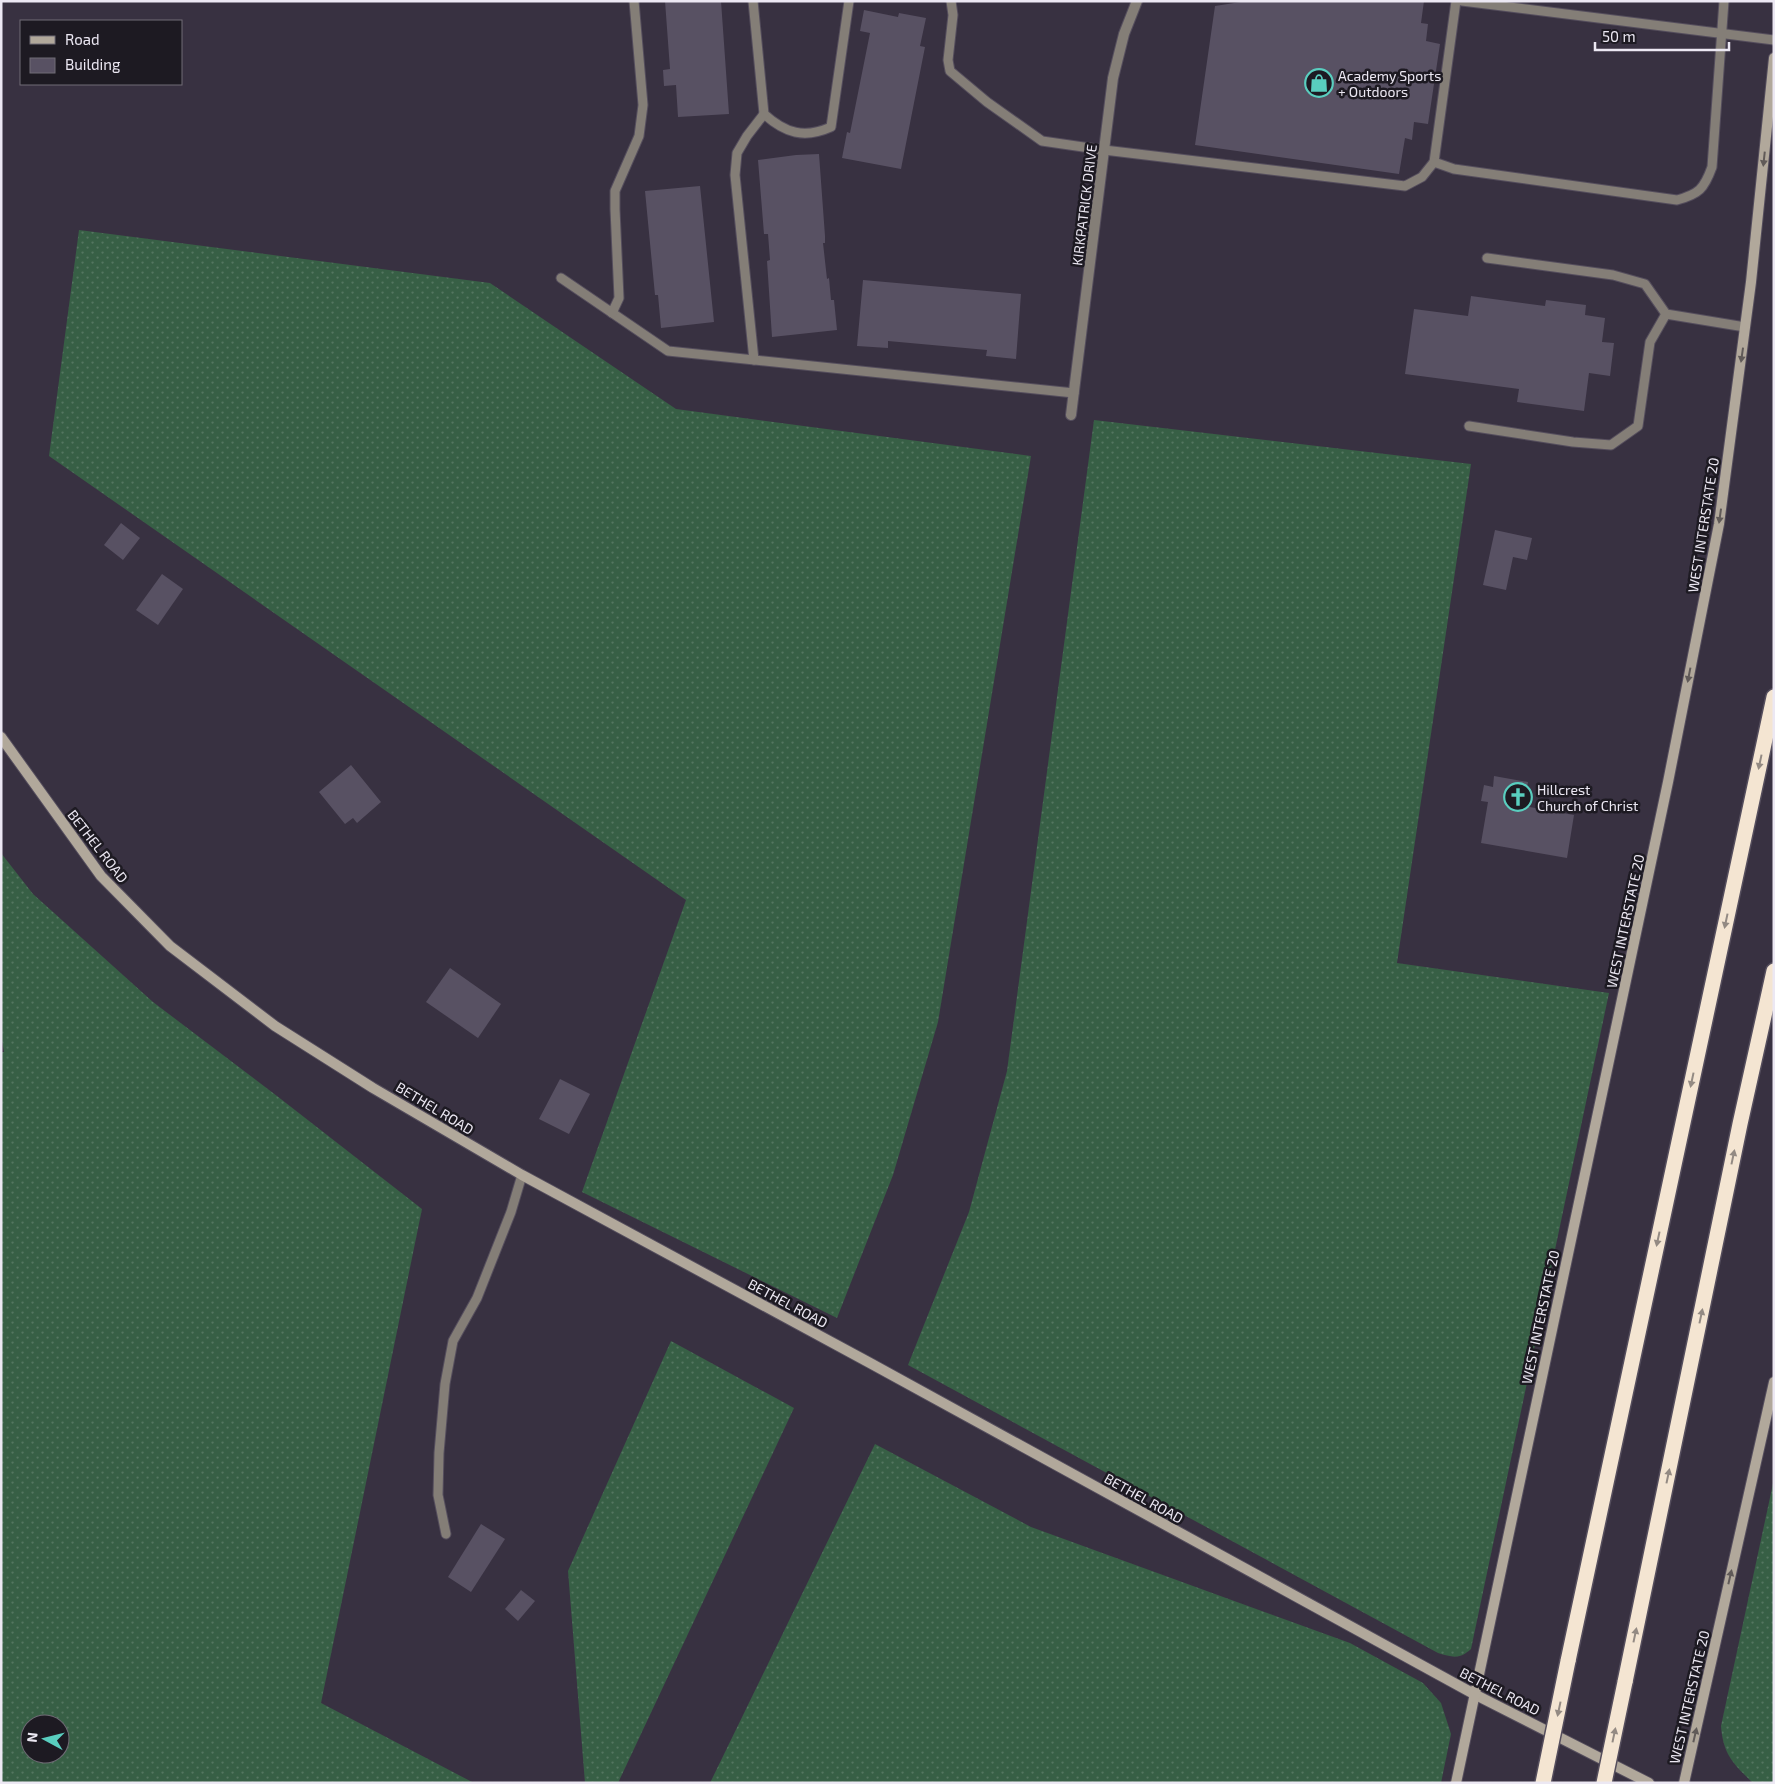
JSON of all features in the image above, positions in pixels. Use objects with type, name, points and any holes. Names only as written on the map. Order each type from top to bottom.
[{"type":"highway","points":[[1543,1783],[1774,697]]},
{"type":"highway","points":[[1604,1783],[1740,1124],[1774,971]]},
{"type":"main road","name":"WEST INTERSTATE 20","points":[[1456,1783],[1668,782],[1719,524],[1745,327],[1774,58]]},
{"type":"main road","name":"BETHEL ROAD","points":[[1,737],[101,876],[170,946],[275,1026],[373,1088],[522,1175],[861,1358],[1474,1694],[1649,1783]]},
{"type":"main road","name":"WEST INTERSTATE 20","points":[[1684,1783],[1774,1382]]},
{"type":"street","name":"KIRKPATRICK DRIVE","points":[[1071,415],[1113,78],[1124,34],[1137,1]]},
{"type":"lane","points":[[612,313],[619,298],[615,191],[639,136],[642,105],[634,1]]},
{"type":"lane","points":[[753,1],[764,114],[778,127],[799,133],[819,132],[831,127],[849,1]]},
{"type":"lane","points":[[951,1],[953,15],[948,60],[950,70],[987,102],[1042,141],[1405,186],[1422,178],[1434,162],[1456,1]]},
{"type":"lane","points":[[1462,1],[1774,40]]},
{"type":"lane","points":[[1434,162],[1454,169],[1677,200],[1691,196],[1706,184],[1712,167],[1724,1]]},
{"type":"lane","points":[[754,360],[735,175],[737,153],[764,114]]},
{"type":"lane","points":[[1487,258],[1613,275],[1645,284],[1666,314],[1745,327]]},
{"type":"lane","points":[[561,278],[668,351],[1074,393]]},
{"type":"lane","points":[[1470,426],[1573,442],[1611,445],[1638,426],[1650,342],[1666,314]]},
{"type":"lane","points":[[446,1534],[438,1495],[439,1453],[445,1384],[453,1341],[477,1298],[522,1175]]},
{"type":"green space","points":[[79,230],[490,283],[676,409],[1031,456],[938,1022],[893,1175],[837,1318],[582,1192],[686,900],[49,456]]},
{"type":"green space","points":[[1094,420],[1471,464],[1397,963],[1609,993],[1471,1649],[1463,1655],[1451,1656],[1438,1653],[908,1365],[969,1212],[1007,1071]]},
{"type":"green space","points":[[1,853],[33,894],[153,1002],[422,1209],[321,1703],[474,1783],[1,1783],[1,1052],[4,1052],[1,1036]]},
{"type":"green space","points":[[671,1341],[794,1408],[618,1783],[585,1783],[568,1571]]},
{"type":"green space","points":[[875,1444],[1031,1527],[1350,1643],[1423,1683],[1441,1703],[1451,1734],[1441,1783],[710,1783]]},
{"type":"green space","points":[[1774,1479],[1774,1783],[1753,1783],[1730,1758],[1724,1744],[1721,1726]]},
{"type":"building","points":[[665,1],[721,1],[729,114],[678,117],[676,85],[664,86],[663,70],[670,69]]},
{"type":"building","name":"Academy Sports + Outdoors","points":[[1247,1],[1424,1],[1421,23],[1428,24],[1426,41],[1440,44],[1428,124],[1414,122],[1412,140],[1405,138],[1399,174],[1195,145],[1215,6]]},
{"type":"building","points":[[864,10],[898,17],[899,13],[926,18],[920,46],[925,47],[901,169],[842,158],[847,132],[850,133],[870,33],[860,31]]},
{"type":"building","points":[[819,154],[825,236],[825,243],[823,243],[831,300],[834,300],[837,330],[772,337],[767,261],[770,260],[768,234],[764,234],[758,160]]},
{"type":"building","points":[[700,186],[714,322],[661,328],[658,295],[655,295],[645,191]]},
{"type":"building","points":[[863,280],[1021,294],[1016,359],[986,356],[987,350],[888,341],[888,348],[857,346]]},
{"type":"building","points":[[1471,296],[1545,306],[1546,300],[1586,305],[1585,315],[1605,318],[1602,342],[1614,343],[1610,376],[1589,373],[1584,411],[1517,402],[1519,389],[1405,374],[1414,309],[1468,316]]},
{"type":"building","points":[[121,523],[140,538],[123,560],[104,545]]},
{"type":"building","points":[[1495,530],[1532,538],[1527,560],[1513,557],[1506,590],[1483,585]]},
{"type":"building","points":[[162,574],[183,589],[158,625],[136,610]]},
{"type":"building","points":[[351,765],[381,802],[357,823],[353,818],[345,824],[319,792]]},
{"type":"building","points":[[1494,776],[1528,782],[1524,806],[1574,815],[1567,858],[1481,843],[1488,802],[1481,801],[1484,785],[1493,787]]},
{"type":"building","points":[[450,968],[501,1004],[478,1038],[426,1002]]},
{"type":"building","points":[[560,1079],[590,1094],[569,1134],[539,1119]]},
{"type":"building","points":[[481,1524],[505,1539],[471,1592],[448,1577]]},
{"type":"building","points":[[521,1590],[535,1601],[518,1621],[505,1609]]},
{"type":"place","name":"Academy Sports + Outdoors","points":[[1319,83]]},
{"type":"place","name":"Hillcrest Church of Christ","points":[[1518,797]]}]
